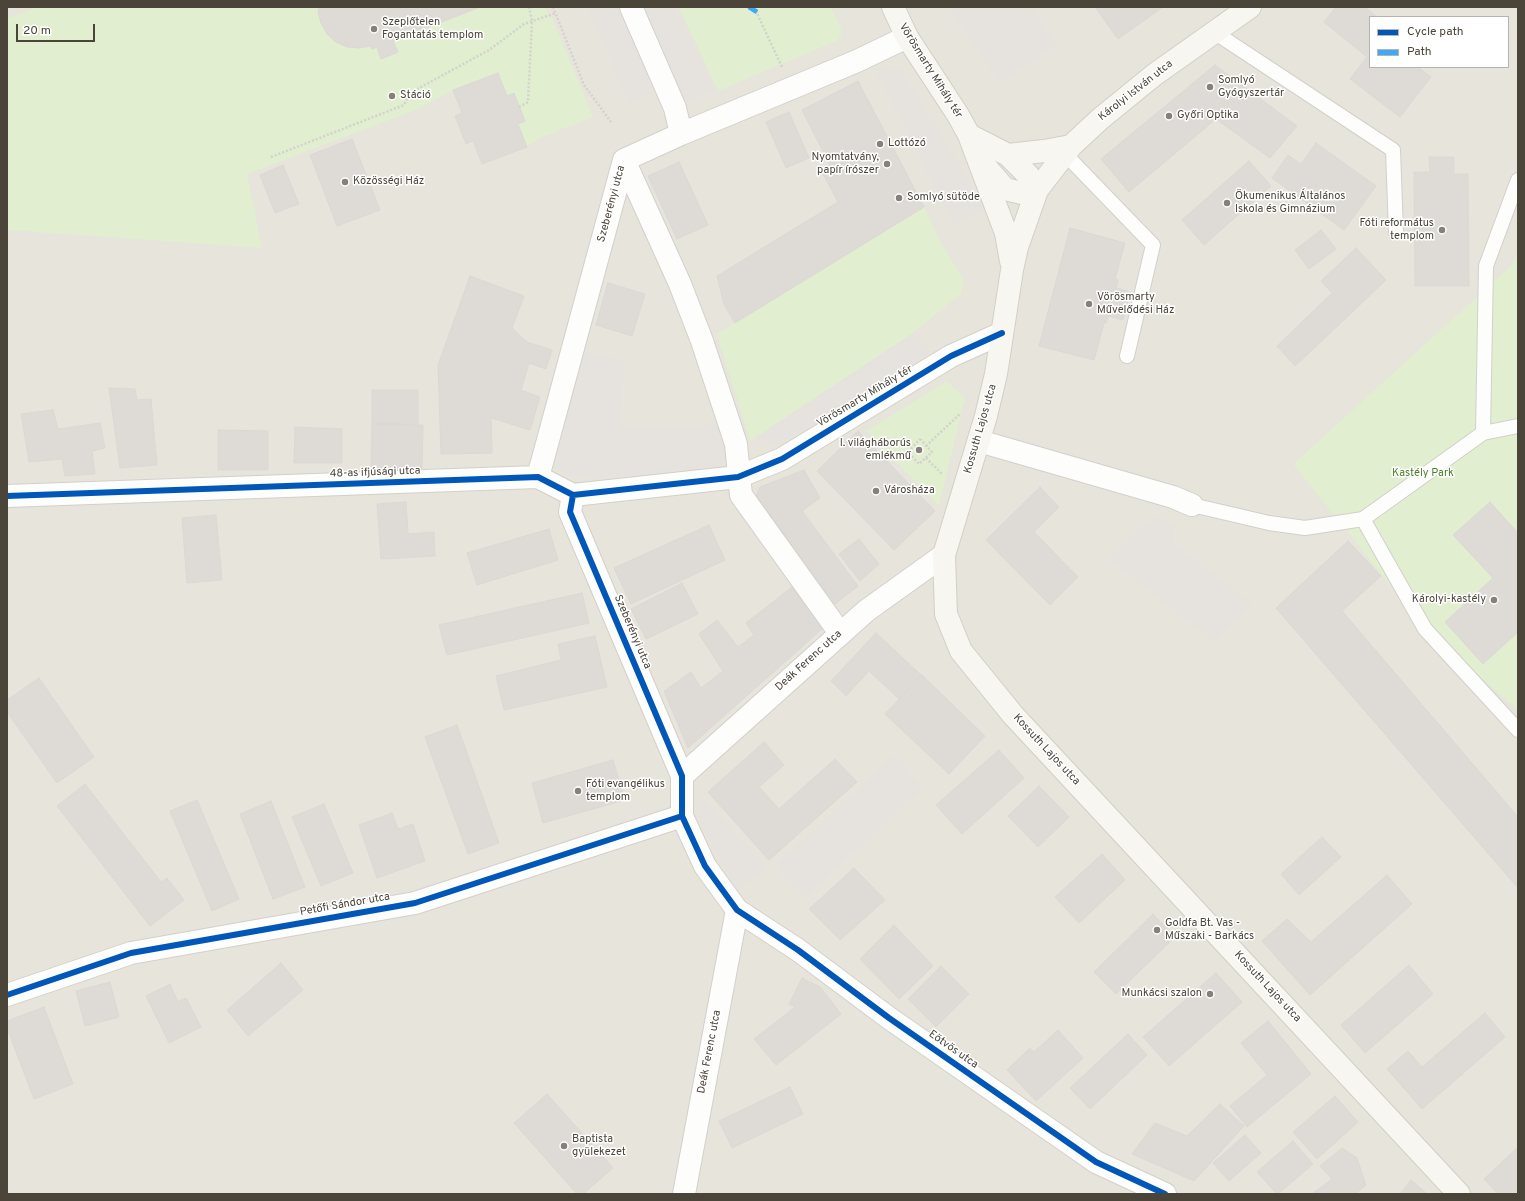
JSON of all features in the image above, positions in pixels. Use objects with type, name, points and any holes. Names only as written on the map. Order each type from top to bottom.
[{"type":"main road","name":"Vörösmarty Mihály tér","points":[[893,7],[907,37],[958,115],[969,135],[1006,233],[1012,270]]},
{"type":"main road","name":"Károlyi István utca","points":[[1037,190],[1068,150],[1100,119],[1154,75],[1250,7]]},
{"type":"main road","points":[[969,135],[1008,155],[1028,175],[1037,190]]},
{"type":"main road","points":[[1008,155],[1068,150]]},
{"type":"main road","name":"Vörösmarty Mihály tér","points":[[976,156],[1005,189],[1022,193],[1037,190]]},
{"type":"main road","name":"Kossuth Lajos utca","points":[[1037,190],[1017,247],[996,374],[979,441],[944,555],[946,614],[961,651],[1013,715],[1459,1194]]},
{"type":"street","points":[[631,7],[675,108],[681,134]]},
{"type":"street","name":"Szeberényi utca","points":[[538,477],[624,160],[681,134],[856,61],[907,37]]},
{"type":"street","points":[[624,160],[680,284],[702,341],[736,444],[738,477],[741,495],[840,633]]},
{"type":"street","name":"Vörösmarty Mihály tér","points":[[738,477],[782,459],[951,356],[1002,333]]},
{"type":"street","points":[[979,441],[1173,497],[1192,505]]},
{"type":"street","name":"48-as ifjúsági utca","points":[[7,496],[538,477],[573,495]]},
{"type":"street","points":[[573,495],[738,477]]},
{"type":"street","name":"Szeberényi utca","points":[[573,495],[570,512],[682,776]]},
{"type":"street","name":"Deák Ferenc utca","points":[[682,776],[866,611],[944,555]]},
{"type":"street","points":[[682,776],[682,816],[705,866],[737,910]]},
{"type":"street","name":"Petőfi Sándor utca","points":[[7,995],[131,953],[416,903],[682,816]]},
{"type":"street","name":"Deák Ferenc utca","points":[[684,1194],[737,910]]},
{"type":"street","name":"Eötvös utca","points":[[737,910],[798,950],[889,1018],[1096,1162],[1165,1194]]},
{"type":"lane","points":[[1214,32],[1393,150],[1396,232]]},
{"type":"lane","points":[[1068,150],[1153,245],[1127,356]]},
{"type":"lane","points":[[1483,433],[1486,266],[1518,180]]},
{"type":"lane","points":[[1192,505],[1269,523],[1305,528],[1363,519],[1483,433],[1518,426]]},
{"type":"lane","points":[[1363,519],[1425,629],[1518,730]]},
{"type":"path","points":[[519,107],[528,102],[532,21],[529,7]]},
{"type":"path","points":[[553,7],[584,85],[611,122]]},
{"type":"path","points":[[754,7],[792,88]]},
{"type":"path","points":[[271,157],[404,105],[410,93],[489,50],[524,24],[556,13]]},
{"type":"path","points":[[926,446],[960,414]]},
{"type":"path","points":[[920,439],[932,452],[926,458],[919,464],[908,452],[920,439]]},
{"type":"path","points":[[926,458],[943,474]]},
{"type":"shaded area","points":[[7,7],[1518,7],[1518,1194],[7,1194]]},
{"type":"shaded area","points":[[588,7],[675,7],[715,91],[675,108],[665,87],[629,104]]},
{"type":"shaded area","points":[[949,7],[1031,7],[1057,45],[1000,83]]},
{"type":"shaded area","points":[[875,69],[901,70],[986,210],[954,226]]},
{"type":"shaded area","points":[[913,333],[930,353],[781,445],[755,438]]},
{"type":"shaded area","points":[[582,351],[624,361],[620,422],[623,428],[721,425],[729,455],[718,468],[595,479],[571,476],[561,470],[557,455]]},
{"type":"shaded area","points":[[1154,517],[1173,525],[1175,545],[1252,605],[1214,641],[1110,560]]},
{"type":"shaded area","points":[[894,756],[923,787],[805,897],[776,865]]},
{"type":"shaded area","points":[[701,798],[767,868],[738,889],[700,822]]},
{"type":"green space","points":[[39,7],[319,7],[318,12],[321,23],[327,34],[336,42],[347,47],[377,47],[381,58],[398,52],[393,41],[480,7],[545,7],[553,20],[593,117],[542,137],[527,147],[518,124],[514,93],[507,96],[453,90],[418,109],[247,174],[262,248],[7,230],[7,18]]},
{"type":"green space","points":[[679,7],[831,7],[841,29],[841,35],[838,40],[834,42],[718,91]]},
{"type":"green space","points":[[924,207],[940,241],[964,280],[961,294],[913,333],[750,441],[717,334]]},
{"type":"green space","name":"Kastély Park","points":[[1518,251],[1518,710],[1425,629],[1293,464],[1512,265]]},
{"type":"green space","points":[[947,381],[965,398],[939,506],[866,431]]},
{"type":"building","name":"Szeplőtelen Fogantatás templom","points":[[319,7],[480,7],[393,41],[398,52],[381,59],[377,47],[372,49],[371,46],[359,48],[347,47],[336,42],[327,34],[321,23],[318,12]]},
{"type":"building","points":[[1095,7],[1163,7],[1118,39]]},
{"type":"building","points":[[1336,7],[1365,7],[1376,16],[1369,16],[1369,52],[1366,56],[1324,22]]},
{"type":"building","points":[[1369,54],[1369,68],[1419,68],[1431,77],[1400,117],[1350,79]]},
{"type":"building","points":[[1215,65],[1297,126],[1270,158],[1216,119],[1129,192],[1101,159]]},
{"type":"building","points":[[498,73],[507,96],[514,93],[525,121],[518,124],[527,147],[482,164],[473,141],[466,144],[455,116],[462,113],[453,90]]},
{"type":"building","points":[[858,81],[924,207],[735,323],[724,304],[717,276],[838,202],[821,170],[830,165],[802,110]]},
{"type":"building","points":[[789,112],[809,158],[786,168],[766,122]]},
{"type":"building","name":"Közösségi Ház","points":[[352,139],[380,210],[337,226],[310,155]]},
{"type":"building","points":[[1316,143],[1376,186],[1344,230],[1272,178],[1288,155],[1301,164]]},
{"type":"building","name":"Fóti református templom","points":[[1429,157],[1454,157],[1454,174],[1468,174],[1469,286],[1415,286],[1414,172],[1430,172]]},
{"type":"building","name":"Ökumenikus Általános Iskola és Gimnázium","points":[[1249,161],[1271,186],[1204,245],[1182,220]]},
{"type":"building","points":[[679,162],[708,225],[677,239],[648,176]]},
{"type":"building","points":[[283,165],[299,204],[275,213],[260,175]]},
{"type":"building","name":"Vörösmarty Művelődési Ház","points":[[1070,228],[1125,243],[1115,279],[1118,280],[1116,288],[1130,292],[1123,320],[1108,316],[1106,323],[1104,323],[1094,360],[1039,346]]},
{"type":"building","points":[[1321,230],[1336,249],[1309,269],[1295,250]]},
{"type":"building","points":[[1356,248],[1386,280],[1325,338],[1306,318],[1332,293],[1321,281]]},
{"type":"building","points":[[470,276],[524,296],[512,328],[527,342],[552,350],[546,369],[529,363],[521,390],[540,397],[530,430],[491,418],[492,453],[441,454],[438,365]]},
{"type":"building","points":[[608,283],[645,294],[632,336],[596,325]]},
{"type":"building","points":[[1306,318],[1325,338],[1295,366],[1277,346]]},
{"type":"building","points":[[109,388],[135,389],[137,400],[151,399],[157,465],[120,468]]},
{"type":"building","points":[[372,390],[418,390],[418,424],[372,424]]},
{"type":"building","points":[[53,410],[58,429],[100,423],[105,448],[92,451],[95,474],[65,476],[62,459],[29,462],[21,414]]},
{"type":"building","points":[[372,424],[423,425],[422,469],[371,468]]},
{"type":"building","points":[[295,427],[342,429],[342,463],[294,463]]},
{"type":"building","points":[[218,430],[268,431],[268,470],[218,470]]},
{"type":"building","name":"Városháza","points":[[858,431],[935,511],[894,550],[817,471]]},
{"type":"building","points":[[804,470],[820,498],[802,511],[858,586],[835,604],[756,496],[760,487]]},
{"type":"building","points":[[1040,487],[1059,507],[1034,532],[1078,577],[1050,605],[986,540]]},
{"type":"building","points":[[406,502],[408,534],[434,532],[435,556],[381,559],[377,504]]},
{"type":"building","name":"Károlyi-kastély","points":[[1490,502],[1518,533],[1518,632],[1483,664],[1445,622],[1493,578],[1453,535]]},
{"type":"building","points":[[216,515],[222,580],[187,583],[182,518]]},
{"type":"building","points":[[709,525],[725,560],[631,604],[614,568]]},
{"type":"building","points":[[549,529],[558,560],[477,585],[467,553]]},
{"type":"building","points":[[859,539],[879,564],[860,581],[839,554]]},
{"type":"building","points":[[1348,541],[1381,576],[1342,611],[1518,817],[1518,888],[1276,608]]},
{"type":"building","points":[[682,583],[698,614],[646,639],[631,609]]},
{"type":"building","points":[[792,587],[823,628],[688,748],[664,691],[691,672],[701,688],[723,671],[699,634],[717,620],[738,647],[754,635],[746,623]]},
{"type":"building","points":[[582,593],[589,623],[447,655],[439,625]]},
{"type":"building","points":[[876,633],[921,675],[899,699],[869,671],[846,696],[831,681]]},
{"type":"building","points":[[595,636],[607,687],[504,710],[496,676],[561,660],[558,644]]},
{"type":"building","points":[[922,675],[985,736],[949,774],[885,714]]},
{"type":"building","points":[[39,678],[94,757],[57,783],[7,712],[7,700]]},
{"type":"building","points":[[457,725],[499,843],[468,854],[425,737]]},
{"type":"building","points":[[764,742],[784,765],[759,787],[779,809],[835,759],[857,782],[769,860],[708,792]]},
{"type":"building","points":[[999,750],[1024,778],[962,834],[936,805]]},
{"type":"building","name":"Fóti evangélikus templom","points":[[613,760],[625,800],[543,823],[532,783]]},
{"type":"building","points":[[85,784],[161,882],[167,878],[184,900],[150,926],[57,806]]},
{"type":"building","points":[[1039,786],[1069,817],[1038,847],[1008,816]]},
{"type":"building","points":[[197,800],[239,899],[212,911],[170,811]]},
{"type":"building","points":[[271,801],[305,887],[273,899],[240,814]]},
{"type":"building","points":[[324,804],[353,873],[321,886],[292,817]]},
{"type":"building","points":[[392,813],[398,829],[413,824],[425,861],[377,878],[359,825]]},
{"type":"building","points":[[1322,837],[1341,857],[1299,895],[1281,874]]},
{"type":"building","points":[[1102,854],[1125,880],[1079,923],[1055,897]]},
{"type":"building","points":[[854,868],[885,900],[840,940],[809,909]]},
{"type":"building","points":[[1387,875],[1412,904],[1310,995],[1262,941],[1287,919],[1311,942]]},
{"type":"building","points":[[1153,914],[1175,937],[1116,994],[1094,972]]},
{"type":"building","points":[[894,925],[933,966],[899,999],[860,959]]},
{"type":"building","points":[[281,963],[303,990],[248,1036],[227,1010]]},
{"type":"building","points":[[1409,965],[1433,994],[1365,1053],[1341,1025]]},
{"type":"building","points":[[941,966],[969,994],[936,1027],[908,999]]},
{"type":"building","points":[[1216,973],[1242,1002],[1169,1066],[1143,1037]]},
{"type":"building","points":[[802,978],[820,987],[841,1014],[776,1065],[754,1039],[795,1007],[789,1004]]},
{"type":"building","points":[[110,982],[119,1017],[85,1026],[76,991]]},
{"type":"building","points":[[170,984],[178,1002],[186,998],[201,1027],[169,1043],[146,996]]},
{"type":"building","points":[[44,1007],[73,1084],[34,1099],[7,1028],[7,1021]]},
{"type":"building","points":[[1485,1013],[1505,1037],[1422,1109],[1387,1069],[1408,1051],[1422,1067]]},
{"type":"building","points":[[1268,1021],[1311,1074],[1247,1127],[1230,1106],[1267,1075],[1241,1043]]},
{"type":"building","points":[[1058,1030],[1083,1058],[1036,1101],[1007,1070],[1030,1048],[1034,1052]]},
{"type":"building","points":[[1128,1034],[1147,1055],[1090,1109],[1070,1088]]},
{"type":"building","points":[[790,1087],[803,1114],[732,1148],[719,1121]]},
{"type":"building","name":"Baptista gyülekezet","points":[[547,1094],[613,1168],[583,1194],[577,1194],[514,1123]]},
{"type":"building","points":[[1335,1096],[1358,1122],[1317,1159],[1293,1132]]},
{"type":"building","points":[[1220,1104],[1244,1126],[1194,1181],[1132,1154],[1155,1123],[1187,1136]]},
{"type":"building","points":[[1245,1135],[1261,1153],[1229,1181],[1213,1163]]},
{"type":"building","points":[[1293,1141],[1313,1164],[1277,1194],[1257,1172]]},
{"type":"building","points":[[1518,1147],[1518,1194],[1498,1194],[1484,1179]]},
{"type":"building","points":[[1342,1148],[1357,1158],[1366,1185],[1355,1194],[1312,1194],[1332,1179],[1320,1166]]},
{"type":"building","points":[[1411,1180],[1427,1194],[1400,1194]]},
{"type":"marked path","points":[[749,7],[757,12]]},
{"type":"cycle path","points":[[7,496],[538,477],[573,495],[738,477],[782,459],[951,356],[1002,333]]},
{"type":"cycle path","points":[[573,495],[570,512],[682,776],[682,816],[705,866],[737,910],[798,950],[889,1018],[1096,1162],[1165,1194]]},
{"type":"cycle path","points":[[7,995],[131,953],[415,903],[682,816]]},
{"type":"place","name":"Szeplőtelen Fogantatás templom","points":[[374,29]]},
{"type":"place","name":"Somlyó Gyógyszertár","points":[[1210,87]]},
{"type":"place","name":"Stáció","points":[[392,96]]},
{"type":"place","name":"Győri Optika","points":[[1169,116]]},
{"type":"place","name":"Lottózó","points":[[880,144]]},
{"type":"place","name":"Nyomtatvány, papír írószer","points":[[887,164]]},
{"type":"place","name":"Közösségi Ház","points":[[345,182]]},
{"type":"place","name":"Somlyó sütöde","points":[[899,198]]},
{"type":"place","name":"Ökumenikus Általános Iskola és Gimnázium","points":[[1227,203]]},
{"type":"place","name":"Fóti református templom","points":[[1442,230]]},
{"type":"place","name":"Vörösmarty Művelődési Ház","points":[[1089,304]]},
{"type":"place","name":"I. világháborús emlékmű","points":[[919,450]]},
{"type":"place","name":"Városháza","points":[[876,491]]},
{"type":"place","name":"Károlyi-kastély","points":[[1494,600]]},
{"type":"place","name":"Fóti evangélikus templom","points":[[578,791]]},
{"type":"place","name":"Goldfa Bt. Vas - Műszaki - Barkács","points":[[1157,930]]},
{"type":"place","name":"Munkácsi szalon","points":[[1210,994]]},
{"type":"place","name":"Baptista gyülekezet","points":[[564,1146]]}]
